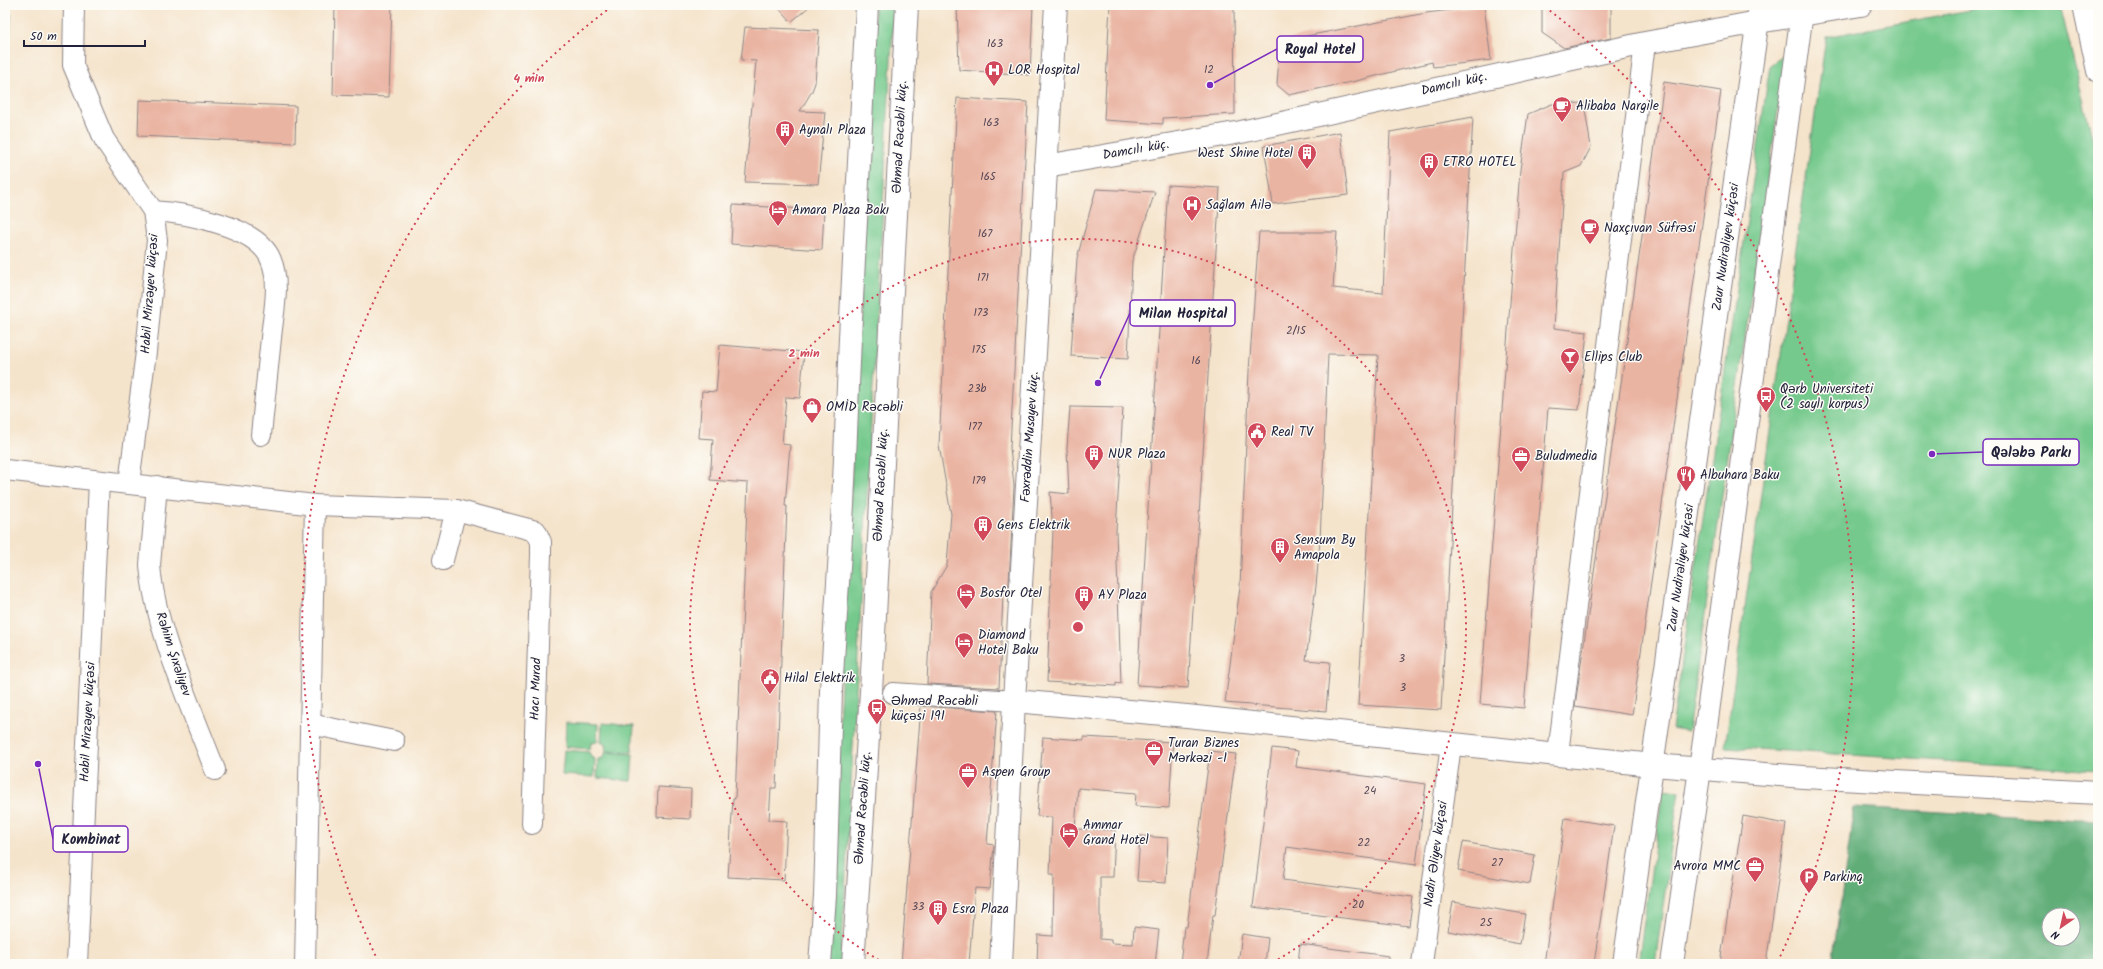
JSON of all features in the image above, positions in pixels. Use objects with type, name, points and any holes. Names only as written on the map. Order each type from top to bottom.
[{"type":"street","name":"Habil Mirzəyev küçəsi","points":[[74,5],[73,65],[104,139],[153,211],[156,248],[146,352],[129,483]]},
{"type":"street","points":[[820,964],[825,896],[831,690],[843,505],[867,5]]},
{"type":"street","name":"Əhməd Rəcəbli küç.","points":[[852,964],[871,692],[907,5]]},
{"type":"street","name":"Fəxrəddin Musayev küç.","points":[[1001,964],[1014,700],[1056,5]]},
{"type":"street","name":"Damcılı küç.","points":[[1046,166],[1240,132],[1645,43],[1759,13],[1861,5]]},
{"type":"street","points":[[2084,5],[2098,71]]},
{"type":"street","points":[[1672,964],[1700,769],[1802,10]]},
{"type":"street","name":"Zaur Nudirəliyev küçəsi","points":[[1624,964],[1759,13]]},
{"type":"street","points":[[1558,754],[1645,43]]},
{"type":"street","points":[[153,211],[178,212],[239,230],[257,240],[271,260],[276,285],[261,435]]},
{"type":"street","points":[[5,470],[315,505],[456,510],[442,560]]},
{"type":"street","name":"Habil Mirzəyev küçəsi","points":[[77,964],[99,481]]},
{"type":"street","name":"Rəhim Şıxəliyev","points":[[157,486],[150,565],[151,578],[165,636],[215,770]]},
{"type":"street","points":[[305,964],[315,505]]},
{"type":"street","name":"Hacı Murad","points":[[456,510],[524,526],[536,532],[541,542],[532,824]]},
{"type":"street","points":[[893,693],[1014,700],[1187,716],[1700,769],[2098,793]]},
{"type":"street","points":[[310,724],[394,741]]},
{"type":"street","name":"Nadir Əliyev küçəsi","points":[[1422,964],[1451,744]]},
{"type":"green space","points":[[875,5],[894,5],[841,964],[827,964]]},
{"type":"green space","points":[[1996,5],[2060,5],[2098,161],[2098,771],[1725,747],[1826,37]]},
{"type":"green space","points":[[5,14],[11,14],[9,49],[5,49]]},
{"type":"green space","points":[[1786,54],[1688,732],[1672,729],[1770,65]]},
{"type":"green space","points":[[566,722],[598,724],[597,742],[591,743],[590,749],[565,747]]},
{"type":"green space","points":[[602,723],[634,726],[632,752],[606,751],[605,744],[601,742]]},
{"type":"green space","points":[[564,750],[589,752],[591,757],[595,759],[594,777],[562,775]]},
{"type":"green space","points":[[606,752],[633,754],[631,781],[597,778],[598,759],[603,758]]},
{"type":"green space","points":[[1663,789],[1679,791],[1655,964],[1638,964]]},
{"type":"green space","points":[[1854,807],[2098,821],[2098,964],[1832,964]]},
{"type":"building","points":[[335,5],[392,5],[389,97],[333,95]]},
{"type":"building","points":[[776,5],[811,5],[791,22]]},
{"type":"building","points":[[957,5],[1033,5],[1030,75],[959,70]]},
{"type":"building","points":[[1110,5],[1234,5],[1235,114],[1163,118],[1163,124],[1104,120]]},
{"type":"building","points":[[1542,5],[1611,5],[1611,38],[1564,48],[1542,33]]},
{"type":"building","points":[[1484,6],[1491,60],[1433,67],[1432,62],[1356,81],[1289,95],[1277,85],[1280,41],[1426,13]]},
{"type":"building","points":[[745,27],[819,30],[815,83],[800,111],[825,112],[818,184],[745,182],[756,61],[741,60]]},
{"type":"building","points":[[1664,82],[1721,91],[1632,715],[1575,706]]},
{"type":"building","points":[[957,98],[1028,102],[1010,448],[1014,486],[1009,584],[1003,596],[999,688],[927,684],[931,592],[947,565],[951,514],[939,445]]},
{"type":"building","points":[[139,100],[296,106],[295,143],[138,136]]},
{"type":"building","points":[[1584,103],[1591,147],[1581,166],[1564,173],[1554,328],[1587,332],[1579,410],[1548,408],[1524,708],[1480,704],[1520,170],[1528,114],[1552,104]]},
{"type":"building","points":[[1473,117],[1441,710],[1358,705],[1378,355],[1328,354],[1320,541],[1316,586],[1306,660],[1330,662],[1326,711],[1225,703],[1240,587],[1249,371],[1259,232],[1337,232],[1333,288],[1383,293],[1390,132]]},
{"type":"building","name":"West Shine Hotel","points":[[1340,132],[1348,195],[1273,204],[1264,146]]},
{"type":"building","points":[[1168,185],[1220,188],[1188,688],[1137,685]]},
{"type":"building","points":[[1096,189],[1155,192],[1132,261],[1128,359],[1071,356],[1077,258]]},
{"type":"building","name":"Amara Plaza Bakı","points":[[733,205],[824,210],[822,250],[731,244]]},
{"type":"building","points":[[720,345],[804,352],[800,398],[786,397],[782,444],[790,445],[785,506],[787,506],[776,788],[771,788],[769,820],[787,821],[784,880],[728,877],[733,799],[735,799],[748,483],[710,480],[713,439],[699,438],[702,391],[716,392]]},
{"type":"building","points":[[1070,407],[1123,408],[1116,531],[1121,684],[1116,683],[1116,686],[1047,682],[1053,530],[1050,492],[1069,494],[1067,448]]},
{"type":"building","points":[[921,706],[997,711],[987,844],[994,845],[990,889],[975,888],[969,964],[901,964]]},
{"type":"building","points":[[1043,737],[1084,740],[1084,737],[1173,742],[1169,808],[1135,806],[1136,793],[1078,788],[1075,829],[1115,830],[1113,877],[1100,877],[1100,939],[1111,940],[1111,943],[1133,944],[1134,927],[1159,930],[1155,964],[1037,964],[1038,935],[1053,936],[1054,875],[1050,875],[1052,817],[1037,816]]},
{"type":"building","points":[[1272,748],[1298,751],[1296,767],[1426,784],[1416,865],[1287,847],[1283,880],[1413,897],[1409,926],[1253,907]]},
{"type":"building","points":[[1210,751],[1236,754],[1215,915],[1213,915],[1207,964],[1180,964],[1184,927],[1187,927]]},
{"type":"building","points":[[658,787],[691,789],[690,819],[657,817]]},
{"type":"building","name":"Avrora MMC","points":[[1743,816],[1786,824],[1766,964],[1720,964]]},
{"type":"building","points":[[1565,818],[1614,826],[1594,964],[1544,964]]},
{"type":"building","points":[[1140,836],[1168,838],[1166,883],[1137,881]]},
{"type":"building","points":[[1463,842],[1535,855],[1530,884],[1458,871]]},
{"type":"building","points":[[1453,902],[1525,914],[1520,944],[1448,931]]},
{"type":"building","points":[[1242,934],[1268,938],[1265,964],[1238,964]]},
{"type":"building","points":[[1300,944],[1388,956],[1388,964],[1298,964]]},
{"type":"place","name":"Royal Hotel","points":[[1210,85]]},
{"type":"place","name":"LOR Hospital","points":[[994,87]]},
{"type":"place","name":"Alibaba Nargile","points":[[1562,123]]},
{"type":"place","name":"Aynalı Plaza","points":[[785,147]]},
{"type":"place","name":"West Shine Hotel","points":[[1307,170]]},
{"type":"place","name":"ETRO HOTEL","points":[[1429,179]]},
{"type":"place","name":"Sağlam Ailə","points":[[1192,222]]},
{"type":"place","name":"Amara Plaza Bakı","points":[[778,227]]},
{"type":"place","name":"Naxçıvan Süfrəsi","points":[[1590,245]]},
{"type":"place","name":"Ellips Club","points":[[1570,374]]},
{"type":"place","name":"Milan Hospital","points":[[1098,383]]},
{"type":"place","name":"Qərb Universiteti (2 saylı korpus)","points":[[1766,413]]},
{"type":"place","name":"OMİD Rəcəbli","points":[[812,424]]},
{"type":"place","name":"Real TV","points":[[1257,449]]},
{"type":"place","name":"Qələbə Parkı","points":[[1932,454]]},
{"type":"place","name":"NUR Plaza","points":[[1094,471]]},
{"type":"place","name":"Buludmedia","points":[[1521,473]]},
{"type":"place","name":"Albuhara Baku","points":[[1686,492]]},
{"type":"place","name":"Gens Elektrik","points":[[983,542]]},
{"type":"place","name":"Sensum By Amapola","points":[[1280,564]]},
{"type":"place","name":"Bosfor Otel","points":[[966,610]]},
{"type":"place","name":"AY Plaza","points":[[1084,612]]},
{"type":"place","name":"Diamond Hotel Baku","points":[[964,659]]},
{"type":"place","name":"Hilal Elektrik","points":[[770,695]]},
{"type":"place","name":"Əhməd Rəcəbli küçəsi 191","points":[[877,725]]},
{"type":"place","name":"Kombinat","points":[[38,764]]},
{"type":"place","name":"Turan Biznes Mərkəzi -1","points":[[1154,767]]},
{"type":"place","name":"Aspen Group","points":[[968,789]]},
{"type":"place","name":"Ammar Grand Hotel","points":[[1069,849]]},
{"type":"place","name":"Avrora MMC","points":[[1755,883]]},
{"type":"place","name":"Parkinq","points":[[1809,894]]},
{"type":"place","name":"Esra Plaza","points":[[938,926]]}]
